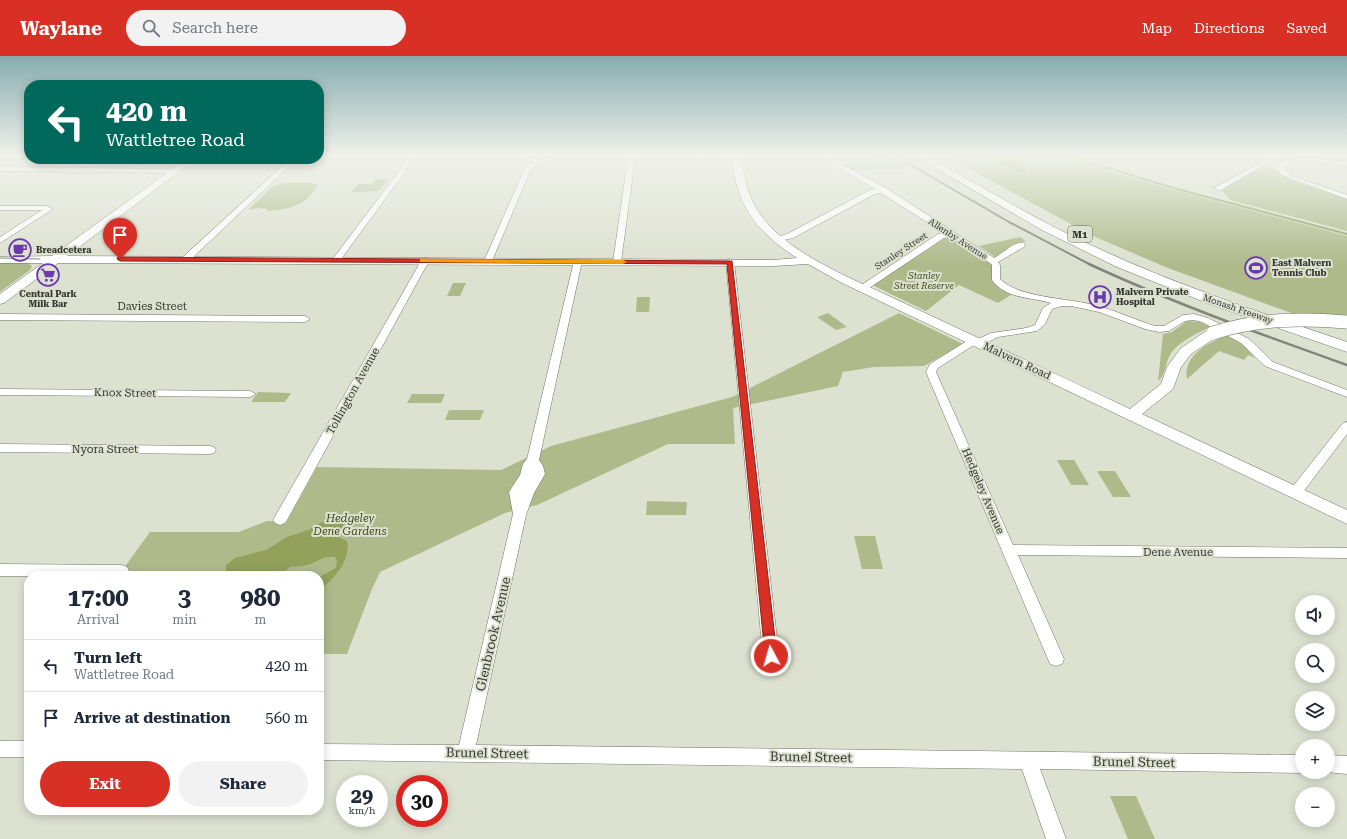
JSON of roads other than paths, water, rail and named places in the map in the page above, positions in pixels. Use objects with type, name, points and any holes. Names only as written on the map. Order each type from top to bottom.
[{"type":"highway","name":"Monash Freeway","points":[[982,192],[1045,227],[1108,258],[1187,291],[1347,346]]},
{"type":"highway","name":"Monash Freeway","points":[[1000,192],[1125,256],[1199,285],[1347,337]]},
{"type":"main road","points":[[0,300],[148,192]]},
{"type":"main road","name":"Malvern Road","points":[[744,192],[747,202],[758,219],[779,240],[812,263],[1347,518]]},
{"type":"main road","points":[[0,258],[43,261],[57,259],[186,259],[730,262],[773,263],[786,265],[812,263]]},
{"type":"main road","points":[[1131,416],[1168,386],[1174,367],[1186,351],[1196,342],[1213,333],[1235,326],[1273,320],[1347,322]]},
{"type":"street","points":[[186,259],[259,192]]},
{"type":"street","points":[[336,260],[387,192]]},
{"type":"street","points":[[488,261],[518,192]]},
{"type":"street","points":[[617,262],[627,192]]},
{"type":"street","points":[[779,240],[790,236],[875,192]]},
{"type":"street","name":"Allenby Avenue","points":[[885,192],[993,261],[996,265],[996,280],[1002,286],[1012,291],[1048,302]]},
{"type":"street","points":[[1331,192],[1347,197]]},
{"type":"street","points":[[0,208],[49,209],[0,241]]},
{"type":"street","name":"Stanley Street","points":[[863,288],[941,236],[950,234]]},
{"type":"street","name":"Allenby Avenue","points":[[993,261],[1001,259],[1014,248],[1021,245]]},
{"type":"street","name":"Tollington Avenue","points":[[280,520],[425,260]]},
{"type":"street","name":"Glenbrook Avenue","points":[[466,753],[520,514],[524,509],[528,492],[538,478],[537,469],[533,461],[578,262]]},
{"type":"street","points":[[730,262],[771,656]]},
{"type":"street","points":[[976,342],[995,335],[1027,331],[1039,327],[1042,324],[1048,302],[1078,305],[1102,310],[1159,329],[1166,328],[1182,318],[1201,319],[1216,325],[1243,340],[1272,366],[1347,394]]},
{"type":"street","name":"Davies Street","points":[[0,317],[305,319]]},
{"type":"street","name":"Hedgeley Avenue","points":[[976,342],[934,366],[931,372],[1056,659]]},
{"type":"street","name":"Knox Street","points":[[0,392],[250,394]]},
{"type":"street","points":[[1295,493],[1347,426]]},
{"type":"street","name":"Nyora Street","points":[[0,448],[210,450]]},
{"type":"street","name":"Dene Avenue","points":[[1009,550],[1347,553]]},
{"type":"street","points":[[0,570],[122,571]]},
{"type":"street","points":[[0,749],[24,749]]},
{"type":"street","name":"Brunel Street","points":[[324,752],[1295,764]]},
{"type":"street","points":[[1028,760],[1056,839]]},
{"type":"street","points":[[1335,764],[1347,765]]},
{"type":"waterway","points":[[1187,192],[1347,234]]},
{"type":"tram line","points":[[0,258],[40,259]]},
{"type":"railway","points":[[957,192],[1009,222],[1090,264]]},
{"type":"railway","points":[[1090,264],[1185,305],[1249,330],[1347,365]]},
{"type":"place","name":"Breadcetera","points":[[20,250]]},
{"type":"place","name":"East Malvern Tennis Club","points":[[1256,268]]},
{"type":"place","name":"Central Park Milk Bar","points":[[48,275]]},
{"type":"place","name":"Malvern Private Hospital","points":[[1100,297]]},
{"type":"park label","name":"Stanley Street Reserve","points":[[924,282]]},
{"type":"park label","name":"Hedgeley Dene Gardens","points":[[350,524]]}]
